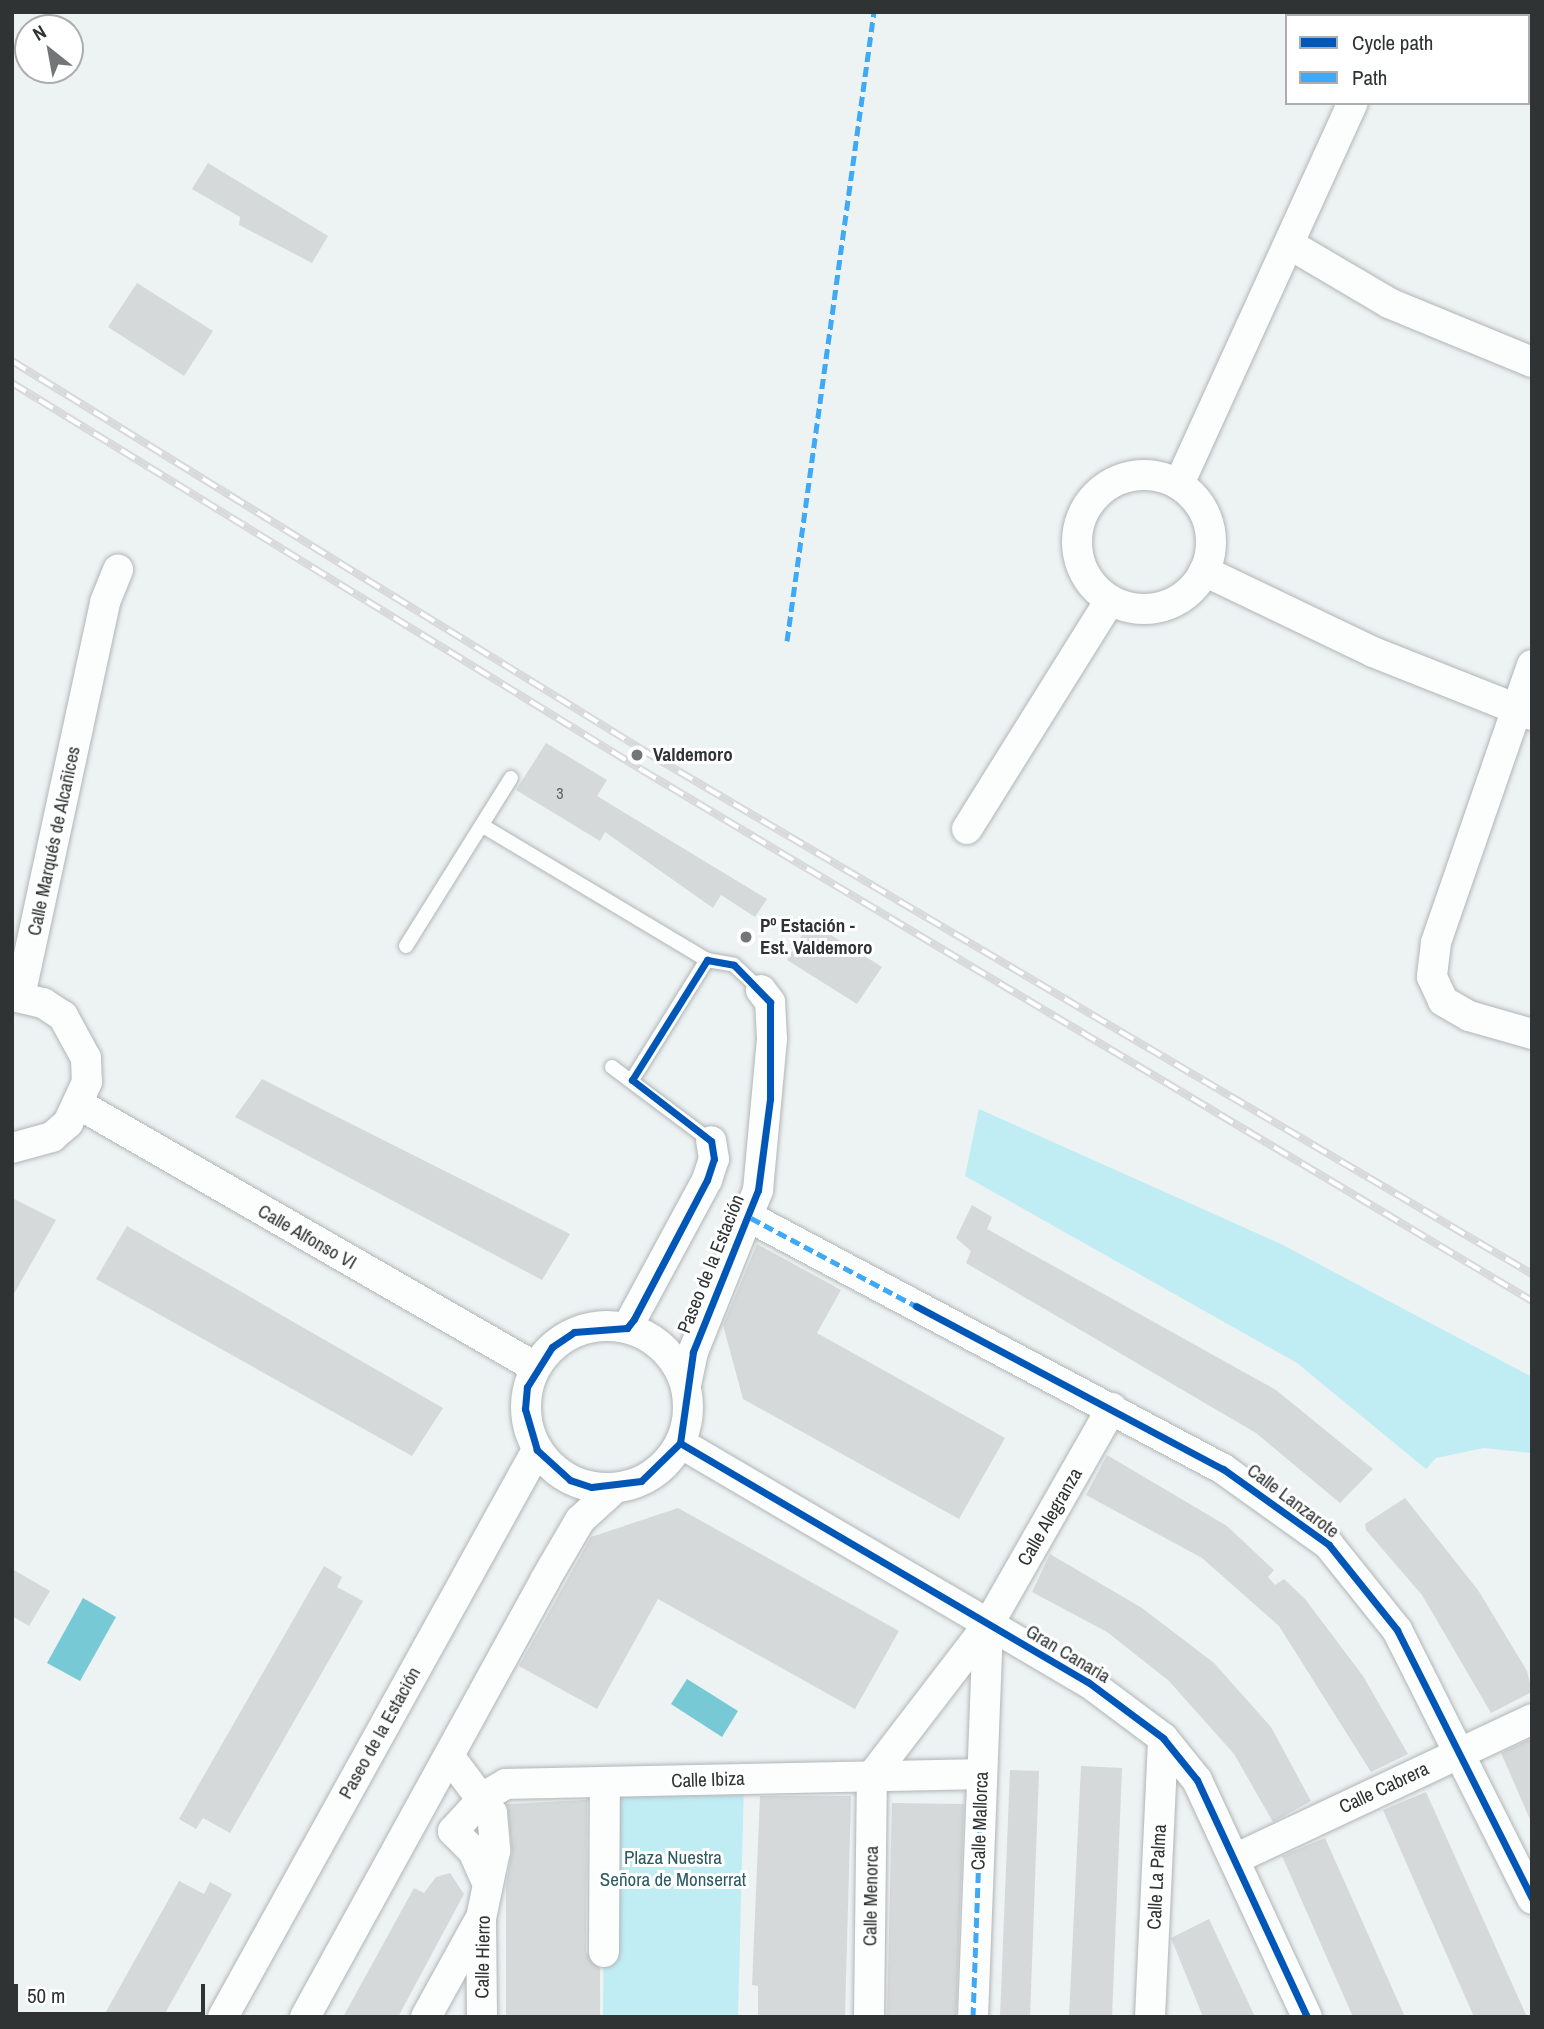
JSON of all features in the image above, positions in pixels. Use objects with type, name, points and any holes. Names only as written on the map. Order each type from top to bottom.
[{"type":"street","points":[[1179,484],[1352,105]]},
{"type":"street","points":[[1289,244],[1389,303],[1532,362]]},
{"type":"street","points":[[1138,475],[1179,484],[1207,519],[1211,540],[1204,570],[1183,597],[1162,607],[1140,610],[1110,600],[1084,575],[1077,554],[1084,510],[1116,480],[1138,475]]},
{"type":"street","name":"Calle Marqués de Alcañices","points":[[16,996],[87,685],[118,570]]},
{"type":"street","points":[[1204,570],[1373,652],[1524,712]]},
{"type":"street","points":[[967,829],[1110,600]]},
{"type":"street","points":[[1532,664],[1524,712],[1436,943],[1432,977],[1443,1001],[1469,1016],[1532,1034]]},
{"type":"street","name":"Paseo de la Estación","points":[[686,1385],[693,1352],[751,1218],[771,1099],[772,1014],[761,990]]},
{"type":"street","points":[[12,1148],[52,1136],[80,1105],[86,1058],[78,1035],[43,1003],[16,996]]},
{"type":"street","name":"Calle Alfonso VI","points":[[80,1105],[536,1367]]},
{"type":"street","name":"Paseo de la Estación","points":[[627,1328],[707,1180],[714,1159],[711,1141]]},
{"type":"street","name":"Calle Lanzarote","points":[[751,1218],[1223,1469],[1329,1545],[1397,1630],[1461,1751],[1532,1899]]},
{"type":"street","points":[[305,2017],[580,1520],[614,1489],[664,1465],[680,1443],[687,1424],[686,1385],[664,1348],[627,1328],[574,1332],[536,1367],[525,1409],[537,1450],[570,1480],[614,1489]]},
{"type":"street","name":"Calle Alegranza","points":[[872,1776],[988,1625],[1112,1408]]},
{"type":"street","name":"Gran Canaria","points":[[680,1443],[1088,1682],[1163,1738],[1197,1780],[1237,1857],[1307,2017]]},
{"type":"street","name":"Paseo de la Estación","points":[[223,2017],[537,1450]]},
{"type":"street","name":"Calle Mallorca","points":[[973,2017],[988,1625]]},
{"type":"street","name":"Calle Cabrera","points":[[1237,1857],[1532,1719]]},
{"type":"street","name":"Calle La Palma","points":[[1150,2017],[1163,1738]]},
{"type":"street","points":[[449,1756],[485,1796]]},
{"type":"street","name":"Calle Ibiza","points":[[453,1831],[485,1796],[506,1784],[982,1773]]},
{"type":"street","name":"Calle Menorca","points":[[869,2017],[872,1776]]},
{"type":"street","points":[[604,1783],[604,1952]]},
{"type":"street","name":"Calle Hierro","points":[[482,2017],[481,1918],[495,1851],[485,1796]]},
{"type":"street","points":[[405,1837],[453,1831],[473,1851],[488,1884]]},
{"type":"street","points":[[426,2017],[481,1918]]},
{"type":"lane","points":[[406,946],[511,778]]},
{"type":"lane","points":[[483,826],[707,960],[734,965],[761,990]]},
{"type":"lane","points":[[632,1080],[707,960]]},
{"type":"lane","points":[[612,1067],[711,1141]]},
{"type":"green space","points":[[979,1109],[1281,1244],[1532,1377],[1532,1453],[1484,1448],[1436,1458],[1426,1469],[1297,1363],[965,1176]]},
{"type":"green space","name":"Plaza Nuestra Señora de Monserrat","points":[[744,1780],[738,2017],[603,2017],[605,1783]]},
{"type":"water","points":[[83,1598],[116,1617],[80,1681],[47,1663]]},
{"type":"water","points":[[687,1679],[738,1711],[722,1737],[671,1704]]},
{"type":"building","points":[[208,163],[328,236],[312,263],[239,225],[240,217],[192,189]]},
{"type":"building","points":[[137,283],[213,331],[184,376],[108,327]]},
{"type":"building","points":[[546,743],[607,780],[597,796],[767,899],[755,917],[721,895],[713,908],[605,832],[600,841],[516,790]]},
{"type":"building","points":[[810,922],[882,967],[857,1004],[787,960]]},
{"type":"building","points":[[262,1079],[570,1234],[542,1280],[235,1117]]},
{"type":"building","points":[[12,1198],[56,1220],[12,1297]]},
{"type":"building","points":[[972,1205],[992,1217],[987,1229],[1276,1390],[1373,1469],[1340,1503],[1256,1433],[966,1263],[971,1251],[956,1238]]},
{"type":"building","points":[[127,1226],[443,1408],[412,1456],[96,1279]]},
{"type":"building","points":[[757,1244],[841,1290],[817,1333],[1005,1438],[959,1519],[743,1399],[723,1325]]},
{"type":"building","points":[[1107,1455],[1227,1526],[1274,1570],[1268,1577],[1275,1585],[1284,1579],[1305,1599],[1363,1676],[1408,1754],[1371,1772],[1279,1626],[1202,1558],[1086,1495]]},
{"type":"building","points":[[1405,1498],[1478,1590],[1527,1671],[1532,1692],[1491,1713],[1422,1595],[1366,1530],[1365,1524]]},
{"type":"building","points":[[678,1508],[899,1631],[855,1709],[658,1599],[597,1709],[519,1666],[591,1537]]},
{"type":"building","points":[[1050,1554],[1142,1608],[1214,1663],[1271,1727],[1311,1801],[1273,1822],[1234,1754],[1169,1681],[1107,1632],[1032,1592]]},
{"type":"building","points":[[324,1566],[342,1577],[337,1587],[363,1601],[230,1833],[203,1818],[196,1829],[179,1819]]},
{"type":"building","points":[[12,1569],[50,1591],[29,1626],[12,1616]]},
{"type":"building","points":[[1532,1738],[1532,1824],[1501,1753]]},
{"type":"building","points":[[1081,1766],[1122,1768],[1112,2017],[1069,2017]]},
{"type":"building","points":[[1010,1770],[1039,1771],[1030,2017],[1000,2017]]},
{"type":"building","points":[[1426,1792],[1527,2017],[1474,2017],[1383,1810]]},
{"type":"building","points":[[760,1796],[851,1796],[845,2017],[758,2017],[758,1986],[752,1985]]},
{"type":"building","points":[[587,1800],[586,1952],[600,1969],[600,2017],[506,2017],[506,1886],[512,1850],[507,1804]]},
{"type":"building","points":[[892,1803],[964,1804],[956,2017],[887,2017]]},
{"type":"building","points":[[1325,1838],[1405,2017],[1353,2017],[1282,1856]]},
{"type":"building","points":[[450,1873],[464,1894],[398,2017],[343,2017],[414,1888],[424,1893],[436,1877]]},
{"type":"building","points":[[179,1881],[204,1894],[210,1882],[232,1894],[163,2017],[103,2017]]},
{"type":"building","points":[[1209,1919],[1255,2017],[1203,2017],[1171,1938]]},
{"type":"railway","points":[[12,361],[651,755],[1532,1274]]},
{"type":"railway","points":[[12,383],[642,770],[1532,1301]]},
{"type":"marked path","points":[[787,641],[874,12]]},
{"type":"marked path","points":[[751,1218],[916,1306]]},
{"type":"marked path","points":[[973,2017],[982,1774]]},
{"type":"cycle path","points":[[707,960],[734,965],[770,1002],[770,1099],[758,1190],[693,1352],[680,1443],[641,1481],[591,1487],[570,1480],[537,1450],[525,1409],[527,1387],[552,1347],[574,1332],[627,1328],[707,1180],[714,1159],[711,1141],[632,1080],[707,960]]},
{"type":"cycle path","points":[[916,1306],[1223,1469],[1329,1545],[1397,1630],[1532,1899]]},
{"type":"cycle path","points":[[680,1443],[1088,1682],[1163,1738],[1197,1780],[1307,2017]]},
{"type":"place","name":"Valdemoro","points":[[637,755]]},
{"type":"place","name":"Pº Estación - Est. Valdemoro","points":[[746,937]]}]
